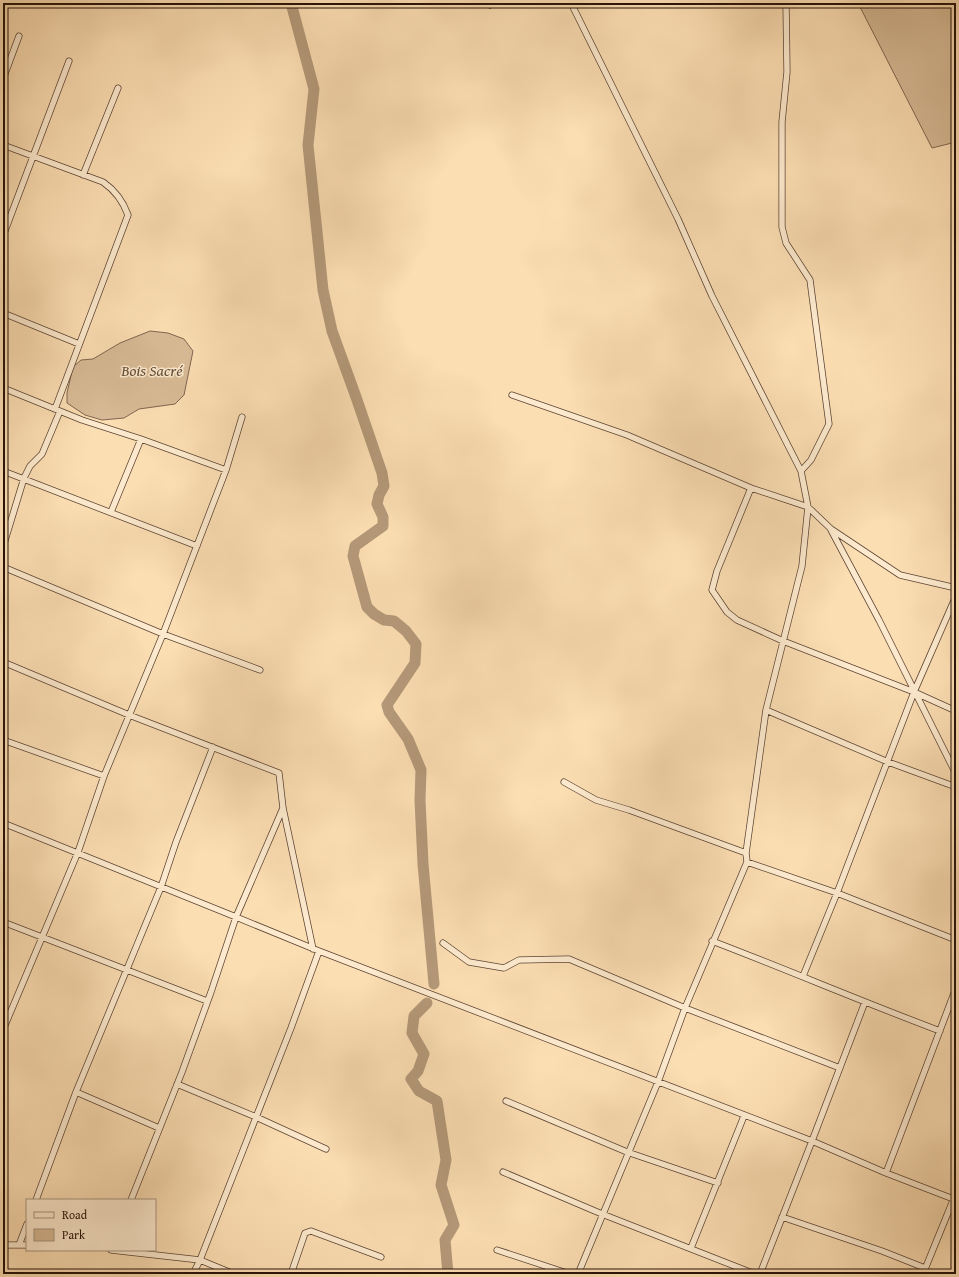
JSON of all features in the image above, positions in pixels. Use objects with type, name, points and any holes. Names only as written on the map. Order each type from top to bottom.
[{"type":"street","points":[[571,3],[678,219],[712,296],[801,471],[808,507],[802,566],[766,710],[746,852],[747,862],[684,1008],[658,1082],[627,1152],[578,1274]]},
{"type":"street","points":[[786,3],[787,72],[782,122],[782,227],[786,243],[810,280],[829,424],[811,460],[801,471]]},
{"type":"street","points":[[3,79],[19,36]]},
{"type":"street","points":[[3,236],[69,61]]},
{"type":"street","points":[[83,175],[118,88]]},
{"type":"street","points":[[3,144],[103,182],[110,187],[124,204],[128,215],[79,344],[42,454],[30,466],[24,478],[3,547]]},
{"type":"street","points":[[3,313],[79,344]]},
{"type":"street","points":[[3,388],[82,420],[141,439],[226,470]]},
{"type":"street","points":[[512,395],[627,435],[751,488],[808,507],[831,529],[900,575],[956,588]]},
{"type":"street","points":[[3,1030],[78,852],[104,776],[163,634],[226,470],[242,417]]},
{"type":"street","points":[[111,512],[141,439]]},
{"type":"street","points":[[3,471],[197,546]]},
{"type":"street","points":[[751,488],[716,571],[712,590],[726,612],[737,620],[783,641],[914,692],[956,711]]},
{"type":"street","points":[[831,529],[879,620],[956,774]]},
{"type":"street","points":[[3,567],[163,634],[260,670]]},
{"type":"street","points":[[803,976],[888,762],[914,692],[956,596]]},
{"type":"street","points":[[3,662],[130,715],[279,773],[283,808],[313,949]]},
{"type":"street","points":[[766,710],[888,762],[956,787]]},
{"type":"street","points":[[3,740],[104,776]]},
{"type":"street","points":[[36,1199],[76,1092],[162,887],[176,842],[213,747]]},
{"type":"street","points":[[564,782],[596,800],[629,810],[746,852]]},
{"type":"street","points":[[131,1199],[177,1084],[236,917],[283,808]]},
{"type":"street","points":[[3,823],[78,852],[319,952],[812,1141],[886,1173],[955,1197],[924,1271],[882,1251],[782,1217]]},
{"type":"street","points":[[747,862],[836,893],[956,940]]},
{"type":"street","points":[[3,922],[207,1002]]},
{"type":"street","points":[[712,941],[940,1031]]},
{"type":"street","points":[[443,943],[470,962],[504,968],[519,960],[569,959],[684,1008],[840,1068]]},
{"type":"street","points":[[193,1274],[200,1260],[291,1028],[319,952]]},
{"type":"street","points":[[886,1173],[956,988]]},
{"type":"street","points":[[760,1274],[865,1002]]},
{"type":"street","points":[[177,1084],[256,1117],[326,1149]]},
{"type":"street","points":[[76,1092],[159,1128]]},
{"type":"street","points":[[506,1101],[627,1152],[718,1183]]},
{"type":"street","points":[[692,1248],[744,1116]]},
{"type":"street","points":[[503,1172],[602,1214],[692,1248],[754,1274]]},
{"type":"street","points":[[19,1245],[26,1227]]},
{"type":"street","points":[[291,1274],[305,1233],[311,1231],[381,1257]]},
{"type":"street","points":[[3,1245],[26,1245]]},
{"type":"street","points":[[497,1250],[570,1274]]},
{"type":"street","points":[[122,1251],[200,1260],[234,1274]]},
{"type":"green space","points":[[858,3],[956,3],[956,142],[932,148]]},
{"type":"green space","name":"Bois Sacré","points":[[150,331],[168,333],[184,339],[193,351],[184,395],[175,404],[139,409],[124,418],[102,420],[85,415],[67,403],[67,393],[73,367],[81,360],[93,359],[120,343]]},
{"type":"waterway","points":[[291,3],[314,89],[308,145],[323,290],[332,331],[382,473],[384,486],[379,495],[377,504],[383,517],[383,526],[355,546],[353,556],[367,607],[374,614],[384,620],[394,621],[406,631],[416,644],[415,663],[387,705],[389,712],[408,739],[421,770],[420,800],[423,864],[434,984]]},
{"type":"waterway","points":[[427,1003],[414,1016],[412,1033],[424,1054],[418,1071],[411,1079],[419,1091],[437,1101],[446,1160],[441,1185],[454,1225],[445,1240],[448,1274]]}]
